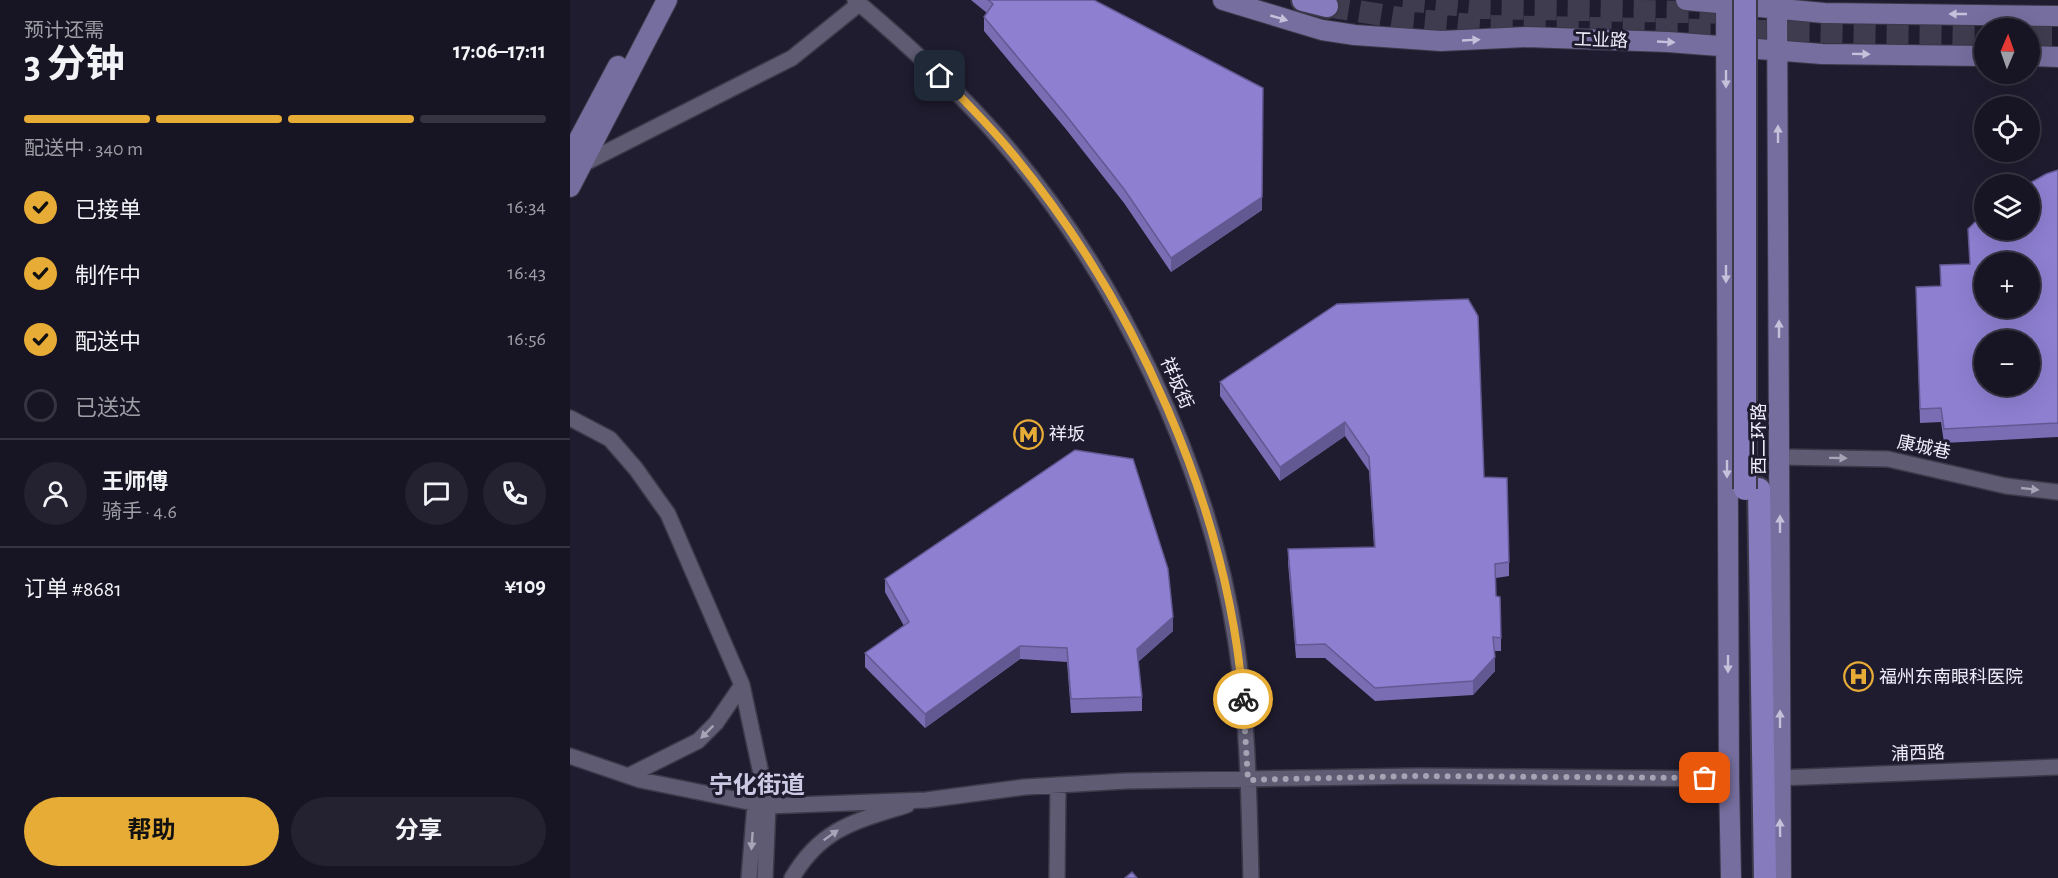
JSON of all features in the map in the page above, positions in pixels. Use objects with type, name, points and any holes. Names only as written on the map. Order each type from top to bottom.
[{"type":"highway","points":[[1303,0],[1327,6]]},
{"type":"highway","name":"西二环路","points":[[1732,1],[1765,878]]},
{"type":"highway","name":"西二环路","points":[[1750,878],[1752,489],[1772,3]]},
{"type":"main road","points":[[570,187],[576,161],[652,0]]},
{"type":"main road","points":[[576,161],[667,0]]},
{"type":"main road","name":"工业路","points":[[1223,0],[1323,30],[1355,36],[1441,41],[1527,37],[1668,42],[1822,54],[1974,56]]},
{"type":"main road","points":[[1686,0],[1772,3],[1824,14],[2058,16]]},
{"type":"main road","points":[[1731,878],[1726,46],[1732,1]]},
{"type":"main road","points":[[1772,3],[1778,50],[1780,878]]},
{"type":"main road","points":[[2040,57],[2058,57]]},
{"type":"street","points":[[576,161],[792,58],[857,2]]},
{"type":"street","name":"祥坂街","points":[[857,2],[940,76],[1013,154],[1079,245],[1146,361],[1169,412],[1193,476],[1225,588],[1239,665],[1248,780],[1251,878]]},
{"type":"street","points":[[570,418],[610,439],[636,469],[668,514],[742,685],[762,805],[765,878]]},
{"type":"street","name":"康城巷","points":[[1780,457],[1888,459],[2006,486],[2058,492]]},
{"type":"street","points":[[628,776],[698,741],[716,723],[742,685]]},
{"type":"street","points":[[570,756],[628,776],[762,805],[926,800],[1058,785],[1126,781],[1418,776],[1729,778]]},
{"type":"street","name":"浦西路","points":[[1779,778],[2058,766]]},
{"type":"street","points":[[1057,878],[1058,785]]},
{"type":"street","points":[[792,878],[810,852],[848,824],[926,800]]},
{"type":"street","points":[[749,878],[762,805]]},
{"type":"building","points":[[988,0],[1094,0],[1263,88],[1262,197],[1171,258],[1124,189],[984,17],[993,4]]},
{"type":"building","points":[[2058,170],[2058,423],[1944,429],[1941,408],[1920,409],[1916,287],[1941,286],[1940,265],[1970,264],[1968,229],[1974,223],[1974,240],[2040,240],[2040,177]]},
{"type":"building","points":[[1468,299],[1478,316],[1484,477],[1507,478],[1509,562],[1495,564],[1496,596],[1500,597],[1501,638],[1493,637],[1495,657],[1473,681],[1375,688],[1325,644],[1296,645],[1288,549],[1375,547],[1369,457],[1345,422],[1280,467],[1220,382],[1337,304]]},
{"type":"building","points":[[1075,450],[1133,459],[1168,569],[1173,617],[1137,649],[1142,697],[1071,699],[1067,648],[1020,646],[925,714],[865,653],[909,622],[885,579]]},
{"type":"building","points":[[1132,872],[1137,878],[1125,878]]},
{"type":"tunnel","points":[[1403,0],[1487,8],[1742,13]]},
{"type":"tunnel","points":[[1327,6],[1406,19],[1485,26],[1974,35]]},
{"type":"tunnel","points":[[2040,36],[2058,36]]},
{"type":"way so far","points":[[1243,699],[1248,780],[1418,776],[1705,778]]},
{"type":"place","name":"祥坂","points":[[1028,434]]},
{"type":"place","name":"福州东南眼科医院","points":[[1858,677]]},
{"type":"district","name":"宁化街道","points":[[757,785]]},
{"type":"route","points":[[940,76],[1000,138],[1048,200],[1093,266],[1146,361],[1179,436],[1207,520],[1231,612],[1243,699]]}]
